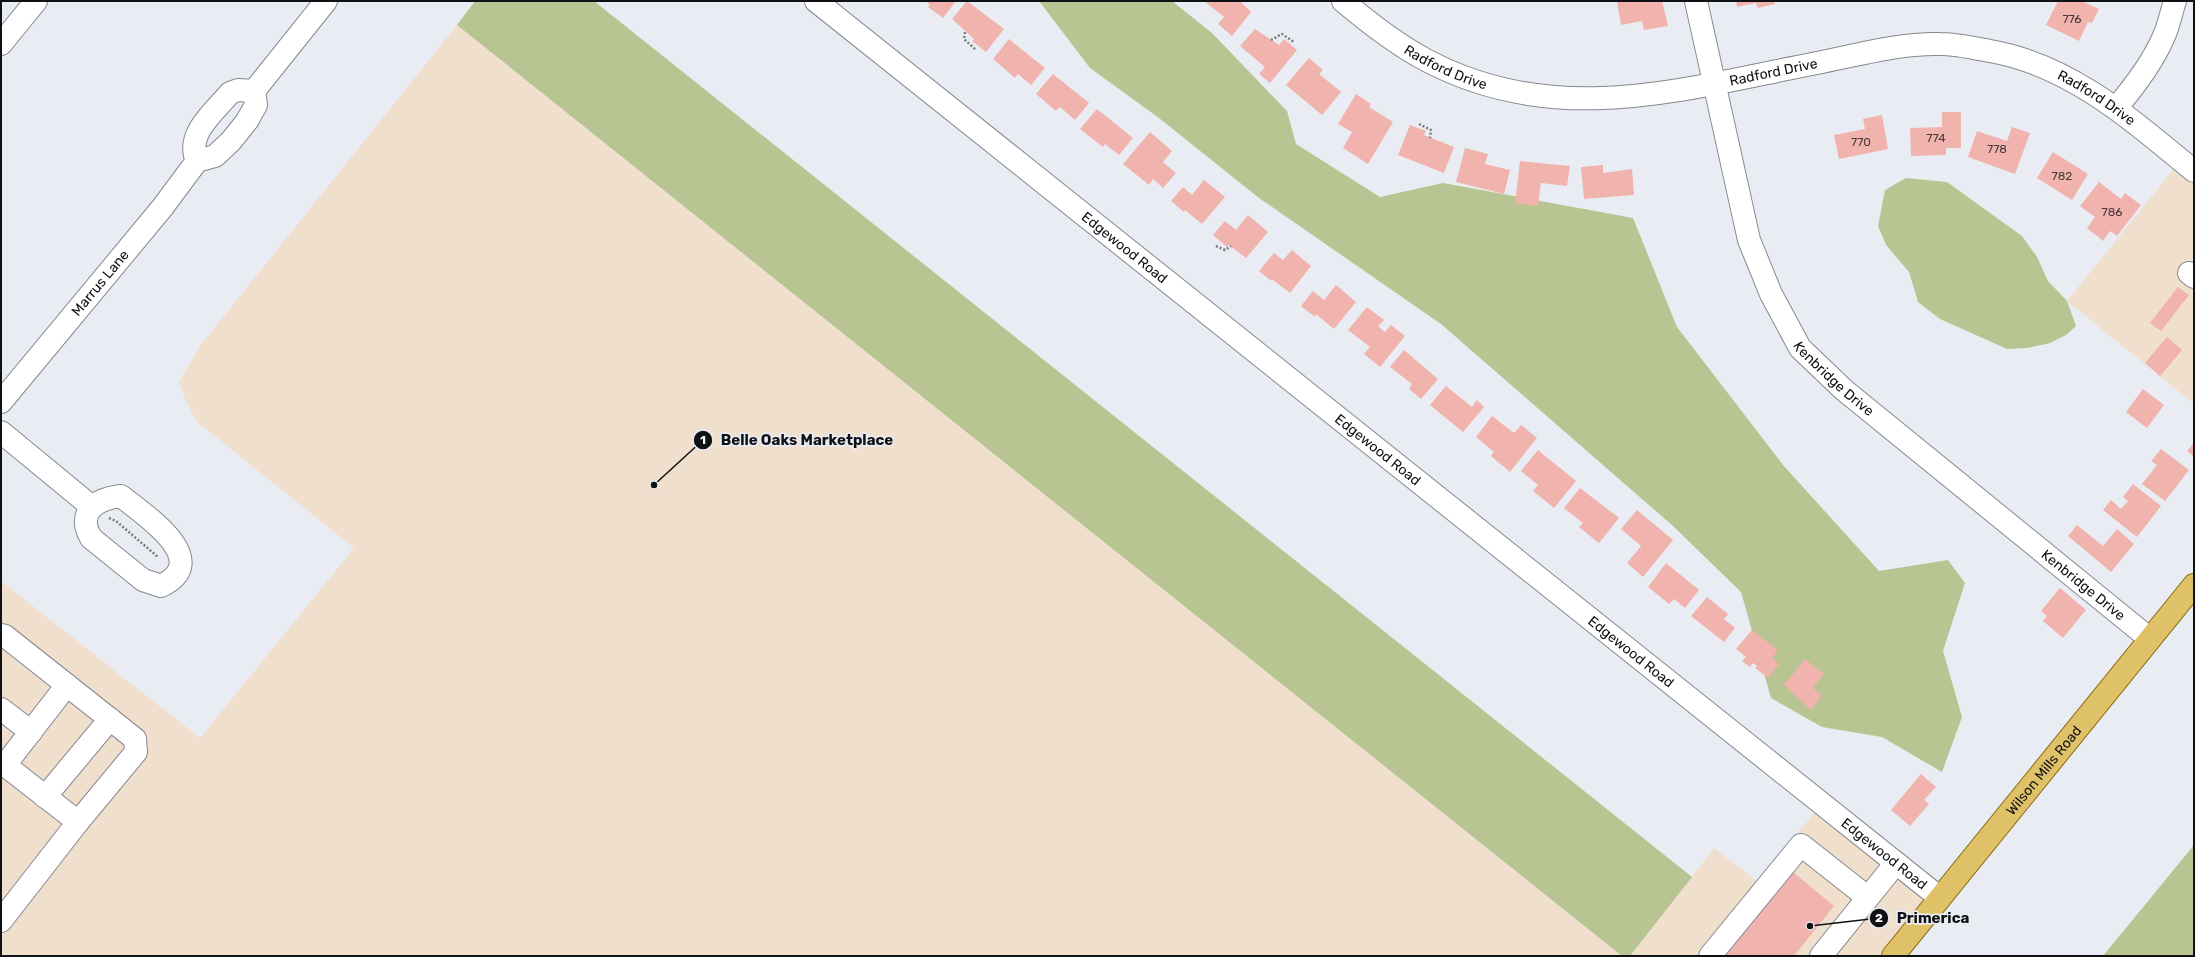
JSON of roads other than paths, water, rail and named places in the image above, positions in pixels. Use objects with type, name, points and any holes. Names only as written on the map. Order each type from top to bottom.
[{"type":"main road","name":"Wilson Mills Road","points":[[1893,956],[2194,584]]},
{"type":"street","points":[[1,44],[36,1]]},
{"type":"street","points":[[254,92],[238,90],[230,93],[197,132],[194,146],[197,161],[215,156],[231,141],[247,121],[256,105],[254,92],[326,1]]},
{"type":"street","name":"Edgewood Road","points":[[816,1],[1940,898]]},
{"type":"street","name":"Radford Drive","points":[[1343,1],[1380,31],[1425,59],[1466,77],[1518,93],[1543,97],[1587,100],[1642,95],[1715,83],[1896,47],[1940,44],[1992,51],[2043,67],[2072,80],[2116,108],[2194,171]]},
{"type":"street","name":"Kenbridge Drive","points":[[1696,1],[1749,240],[1771,294],[1800,348],[1844,390],[2150,639]]},
{"type":"street","points":[[2116,108],[2133,88],[2159,47],[2175,1]]},
{"type":"street","name":"Marrus Lane","points":[[1,402],[162,208],[197,161]]},
{"type":"street","points":[[1,432],[98,512]]},
{"type":"street","points":[[1,635],[5,636],[135,739],[136,752],[78,822],[1,921]]},
{"type":"street","points":[[67,685],[31,732],[3,764],[78,822]]},
{"type":"street","points":[[1,709],[31,732]]},
{"type":"street","points":[[46,797],[110,719]]},
{"type":"street","points":[[1710,956],[1801,845],[1867,897]]},
{"type":"street","points":[[1821,956],[1867,897],[1896,863]]},
{"type":"place","name":"Belle Oaks Marketplace","points":[[654,485]]},
{"type":"place","name":"Primerica","points":[[1810,926]]}]
